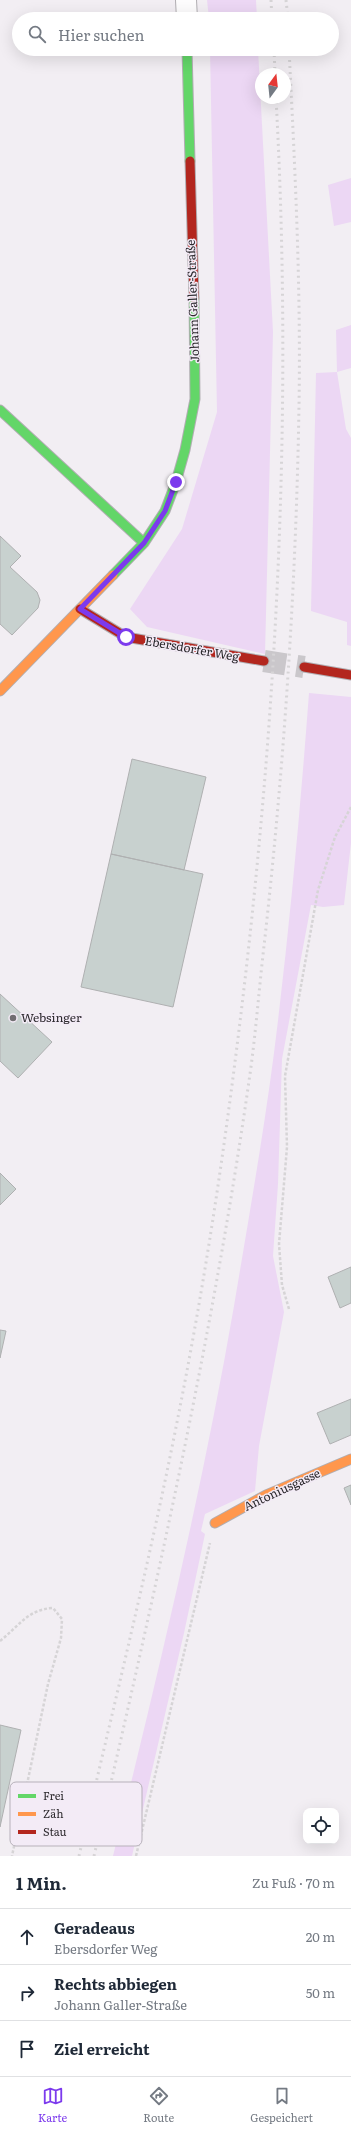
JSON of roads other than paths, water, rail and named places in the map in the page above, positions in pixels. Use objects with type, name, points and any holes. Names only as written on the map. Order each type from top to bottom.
[{"type":"street","points":[[186,0],[187,12]]},
{"type":"street","name":"Johann Galler-Straße","points":[[0,691],[144,543],[165,511],[176,482],[194,399],[196,375],[187,56]]},
{"type":"street","points":[[0,410],[144,543]]},
{"type":"street","name":"Ebersdorfer Weg","points":[[80,609],[126,637],[264,661]]},
{"type":"street","points":[[304,667],[351,675]]},
{"type":"street","name":"Antoniusgasse","points":[[215,1523],[266,1495],[351,1459]]},
{"type":"tunnel","points":[[264,661],[304,667]]},
{"type":"railway","points":[[271,0],[272,12]]},
{"type":"railway","points":[[286,0],[287,12]]},
{"type":"railway","points":[[274,56],[275,68]]},
{"type":"railway","points":[[111,1782],[160,1564],[200,1369],[235,1172],[256,1026],[283,744],[295,542],[299,406],[298,272],[289,56]]},
{"type":"railway","points":[[96,1782],[156,1523],[190,1357],[217,1192],[246,971],[267,753],[279,535],[283,317],[281,207],[276,104]]},
{"type":"railway","points":[[79,1856],[81,1846]]},
{"type":"railway","points":[[94,1856],[96,1846]]},
{"type":"place","name":"Websinger","points":[[13,1018]]}]
